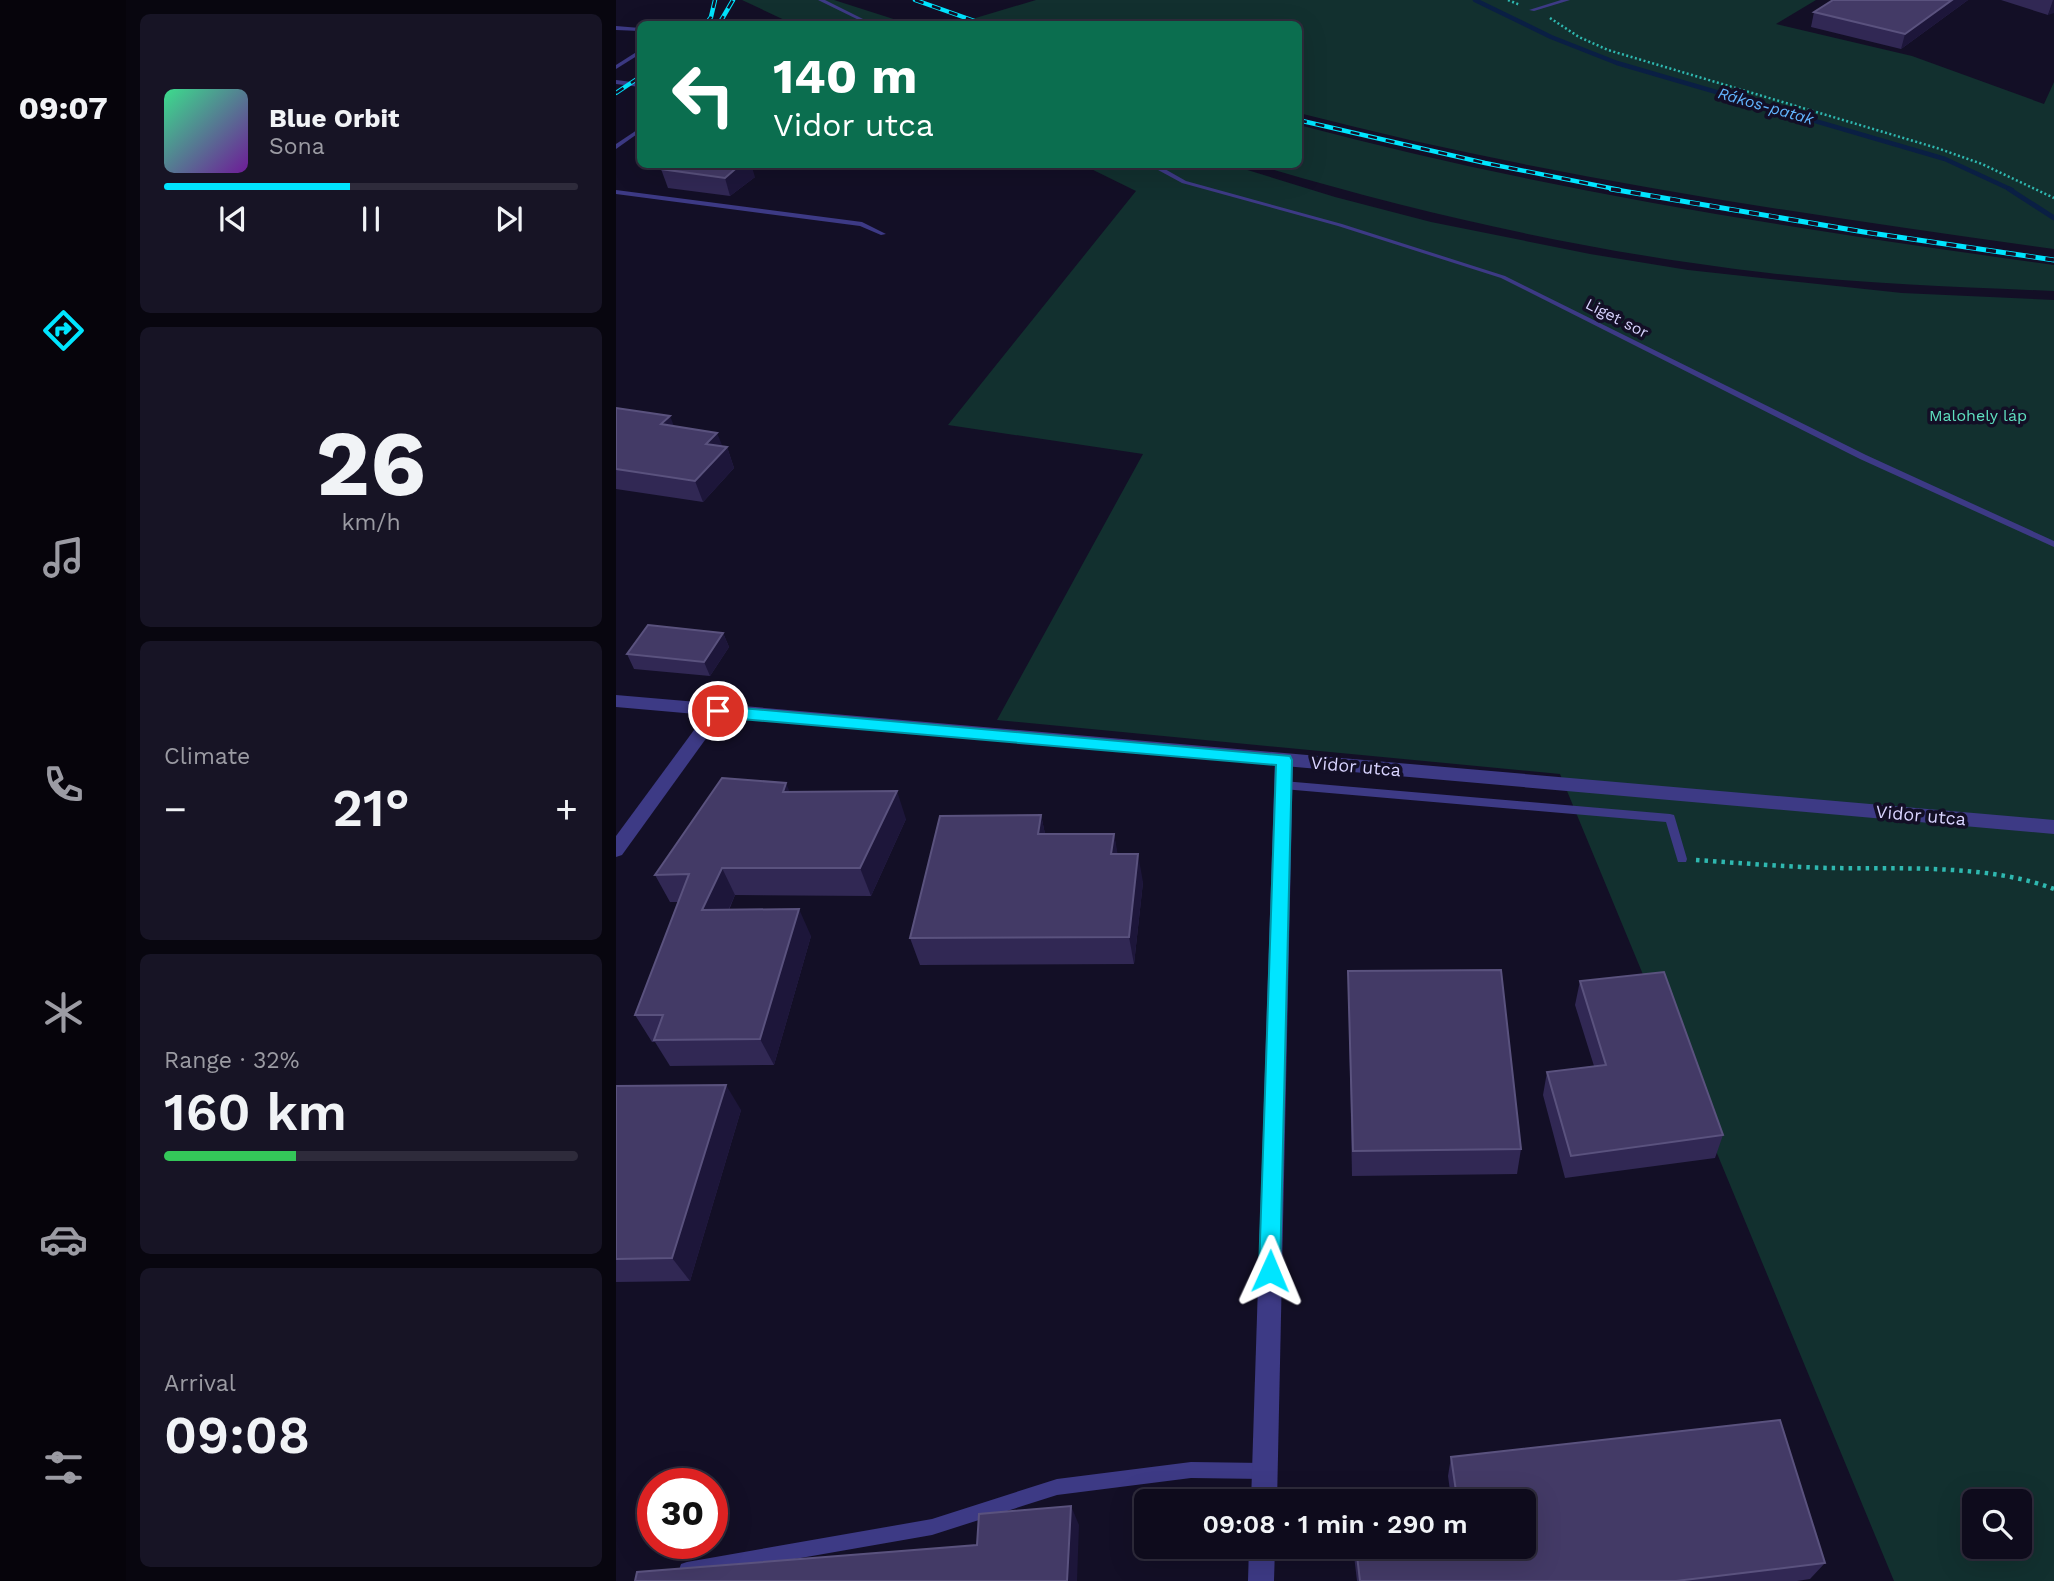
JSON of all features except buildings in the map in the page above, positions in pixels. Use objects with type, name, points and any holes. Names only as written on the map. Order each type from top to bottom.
[{"type":"street","name":"Vidor utca","points":[[616,701],[2054,827]]},
{"type":"street","points":[[616,850],[718,711]]},
{"type":"street","points":[[1264,1489],[1284,760]]},
{"type":"street","points":[[1261,1581],[1262,1559]]},
{"type":"lane","points":[[821,0],[864,21]]},
{"type":"lane","points":[[1532,10],[1567,0]]},
{"type":"lane","points":[[616,28],[637,30]]},
{"type":"lane","points":[[616,67],[637,54]]},
{"type":"lane","points":[[616,82],[637,85]]},
{"type":"lane","points":[[616,147],[637,132]]},
{"type":"lane","name":"Liget sor","points":[[1158,168],[1184,182],[1340,225],[1503,277],[1863,457],[2054,544]]},
{"type":"lane","points":[[616,192],[862,224],[883,234]]},
{"type":"lane","points":[[1283,785],[1670,818],[1682,859]]},
{"type":"lane","points":[[677,1571],[932,1527],[1057,1487],[1191,1470],[1265,1471]]},
{"type":"path","points":[[1532,10],[1608,50],[1937,148],[1982,164],[2054,198]]},
{"type":"path","points":[[1682,859],[1826,868],[1928,869],[2029,878],[2054,889]]},
{"type":"green space","points":[[742,0],[834,0],[900,21],[787,21]]},
{"type":"green space","points":[[1036,0],[1816,0],[1776,24],[1912,56],[2044,104],[2054,82],[2054,249],[1674,192],[1486,156],[1302,114],[1302,21],[969,20]]},
{"type":"green space","points":[[1302,126],[1485,170],[1674,207],[2054,265],[2054,291],[1840,280],[1704,265],[1510,230],[1268,168],[1302,168]]},
{"type":"green space","name":"Malohely láp","points":[[1089,168],[1241,168],[1335,197],[1431,222],[1590,254],[1688,270],[1902,293],[2054,300],[2054,1581],[1894,1581],[1560,774],[997,720],[1143,454],[948,425],[1136,191]]},
{"type":"waterway","name":"Rákos-patak","points":[[1475,0],[1551,37],[1617,63],[1945,159],[2012,190]]},
{"type":"waterway","name":"Rákos-patak","points":[[2009,189],[2054,218]]},
{"type":"railway","points":[[708,21],[715,0]]},
{"type":"railway","points":[[721,21],[733,0]]},
{"type":"railway","points":[[915,0],[974,21]]},
{"type":"railway","points":[[616,93],[637,79]]},
{"type":"railway","points":[[1302,121],[1485,163],[1620,190]]},
{"type":"railway","points":[[1611,189],[1864,232],[2054,260]]},
{"type":"route","points":[[718,711],[1284,760],[1270,1271]]}]
